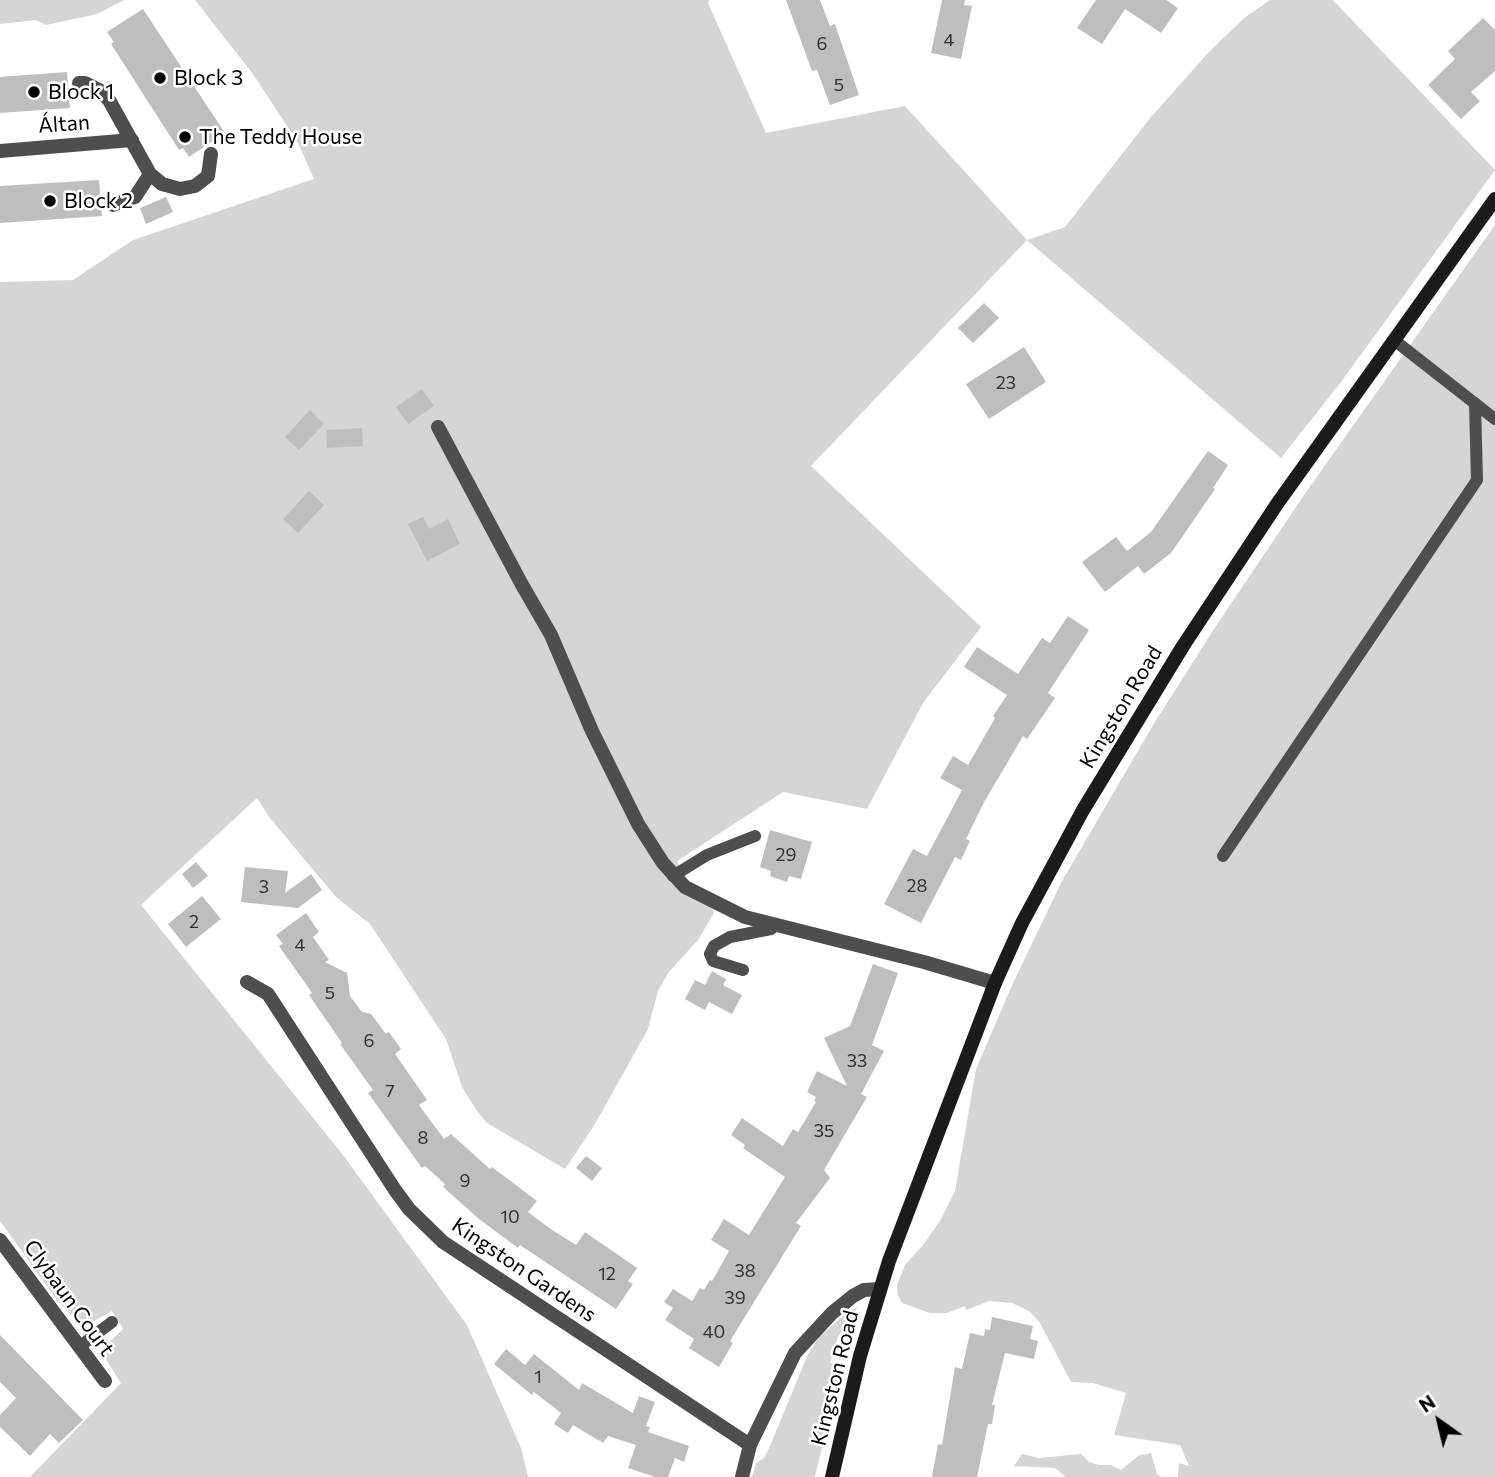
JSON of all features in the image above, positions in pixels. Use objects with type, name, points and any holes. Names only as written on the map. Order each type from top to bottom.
[{"type":"main road","name":"Kingston Road","points":[[832,1477],[860,1356],[909,1205],[995,984],[1043,882],[1128,734],[1277,504],[1495,199]]},
{"type":"street","name":"Áltan","points":[[79,83],[85,83],[105,94],[150,174]]},
{"type":"street","name":"Áltan","points":[[0,150],[132,140]]},
{"type":"street","points":[[113,205],[135,197],[150,174],[162,184],[187,189],[208,176],[211,154]]},
{"type":"street","points":[[438,427],[551,635],[638,824],[673,876],[685,887],[745,917],[924,962],[995,984]]},
{"type":"street","name":"Kingston Gardens","points":[[247,982],[268,994],[395,1190],[409,1209],[443,1242],[750,1445]]},
{"type":"street","name":"Clybaun Court","points":[[0,1240],[104,1381]]},
{"type":"street","name":"Kingston Road","points":[[743,1477],[750,1445],[795,1353],[815,1330],[853,1296],[864,1290],[880,1289]]},
{"type":"lane","points":[[1394,340],[1495,419]]},
{"type":"lane","points":[[1223,856],[1477,480],[1475,403]]},
{"type":"lane","points":[[673,876],[707,855],[755,836]]},
{"type":"lane","points":[[743,970],[713,961],[710,954],[714,946],[730,937],[771,929],[776,925]]},
{"type":"lane","points":[[79,1347],[112,1322]]},
{"type":"shaded area","points":[[0,0],[124,0],[97,14],[46,25],[36,20],[0,24]]},
{"type":"shaded area","points":[[195,0],[709,0],[708,3],[766,133],[905,106],[1027,240],[811,466],[981,627],[923,703],[867,809],[783,792],[677,861],[689,884],[707,897],[714,913],[698,940],[668,973],[658,991],[648,1029],[595,1124],[565,1169],[487,1123],[477,1111],[462,1087],[446,1039],[370,924],[336,897],[269,817],[257,798],[141,905],[343,1155],[467,1325],[521,1448],[528,1477],[30,1477],[121,1383],[103,1355],[107,1344],[123,1329],[112,1311],[87,1325],[78,1322],[57,1300],[0,1221],[0,282],[73,280],[133,240],[314,179],[298,143],[253,74]]},
{"type":"shaded area","points":[[1270,0],[1333,0],[1495,170],[1341,382],[1281,458],[1027,240],[1065,227],[1151,117],[1208,53],[1244,18]]},
{"type":"shaded area","points":[[1495,225],[1495,1477],[1178,1477],[1179,1463],[1189,1466],[1180,1445],[1114,1435],[1126,1393],[1093,1383],[1071,1382],[1040,1323],[1029,1311],[1012,1303],[989,1301],[966,1310],[965,1306],[947,1313],[930,1313],[902,1303],[897,1285],[905,1265],[940,1221],[955,1191],[976,1069],[1013,983],[1062,881],[1153,725],[1214,629],[1304,495]]},
{"type":"shaded area","points":[[858,1307],[838,1337],[830,1363],[841,1367],[815,1477],[752,1477],[756,1463],[764,1458],[770,1446],[808,1354],[820,1336]]},
{"type":"shaded area","points":[[1151,1453],[1157,1474],[1161,1477],[1066,1477],[1055,1468],[1014,1466],[1022,1454],[1039,1458],[1081,1454],[1089,1462],[1110,1465],[1121,1470],[1138,1456]]},
{"type":"building","points":[[786,0],[820,0],[830,26],[835,24],[859,95],[830,105],[817,70],[812,71]]},
{"type":"building","points":[[942,0],[965,0],[964,5],[972,6],[961,59],[931,53]]},
{"type":"building","points":[[1096,0],[1166,0],[1178,8],[1161,33],[1125,9],[1102,44],[1077,28]]},
{"type":"building","name":"Block 3","points":[[143,9],[225,133],[189,157],[183,148],[179,150],[111,44],[114,42],[107,32]]},
{"type":"building","points":[[1483,18],[1495,30],[1495,71],[1471,92],[1480,101],[1461,119],[1428,85],[1455,59],[1448,51]]},
{"type":"building","name":"Block 1","points":[[67,72],[70,108],[0,113],[0,77]]},
{"type":"building","name":"Block 2","points":[[99,180],[102,216],[0,223],[0,186]]},
{"type":"building","points":[[166,197],[173,212],[146,224],[140,208]]},
{"type":"building","points":[[984,303],[999,318],[973,343],[958,328]]},
{"type":"building","points":[[1024,347],[1046,382],[989,419],[966,384]]},
{"type":"building","points":[[422,389],[434,406],[408,424],[396,407]]},
{"type":"building","points":[[310,410],[324,424],[299,450],[285,437]]},
{"type":"building","points":[[362,428],[363,446],[327,448],[326,430]]},
{"type":"building","points":[[1208,451],[1228,465],[1213,488],[1215,489],[1171,553],[1144,574],[1138,566],[1105,592],[1082,562],[1116,537],[1127,551],[1151,532]]},
{"type":"building","points":[[309,491],[324,505],[298,533],[283,519]]},
{"type":"building","points":[[423,517],[429,529],[448,519],[460,544],[427,561],[408,524]]},
{"type":"building","points":[[1068,616],[1089,630],[1048,693],[1055,698],[1027,739],[1023,736],[983,804],[966,839],[970,841],[961,860],[955,857],[921,923],[884,904],[913,849],[927,856],[962,790],[940,778],[953,756],[968,765],[1007,695],[964,667],[977,647],[1018,674],[1042,638],[1050,643]]},
{"type":"building","points":[[770,830],[812,842],[801,879],[789,876],[787,882],[770,876],[771,871],[760,867]]},
{"type":"building","points":[[196,862],[208,876],[193,888],[182,874]]},
{"type":"building","points":[[245,867],[288,871],[285,893],[311,874],[322,890],[298,908],[241,902]]},
{"type":"building","points":[[202,896],[221,919],[186,947],[168,924]]},
{"type":"building","points":[[306,913],[319,932],[313,937],[329,960],[325,962],[347,973],[350,996],[362,1012],[371,1014],[386,1034],[389,1032],[401,1049],[395,1054],[427,1100],[419,1105],[444,1139],[451,1134],[490,1169],[492,1167],[537,1201],[528,1212],[552,1230],[576,1245],[585,1232],[637,1268],[628,1281],[633,1284],[616,1309],[520,1245],[518,1248],[479,1219],[443,1187],[445,1184],[425,1166],[422,1168],[368,1093],[373,1090],[340,1044],[342,1043],[309,995],[312,993],[279,946],[283,944],[276,935]]},
{"type":"building","points":[[873,964],[898,973],[872,1045],[884,1051],[861,1094],[867,1097],[824,1170],[830,1178],[796,1223],[801,1226],[730,1341],[733,1343],[719,1367],[689,1348],[694,1339],[665,1320],[673,1308],[664,1302],[673,1289],[692,1301],[700,1288],[704,1290],[729,1251],[711,1240],[724,1219],[749,1235],[785,1177],[743,1148],[745,1145],[731,1135],[742,1118],[783,1146],[793,1129],[798,1132],[816,1102],[816,1097],[807,1092],[817,1071],[847,1086],[824,1038],[850,1026]]},
{"type":"building","points":[[712,971],[726,979],[723,985],[742,995],[732,1014],[709,1002],[705,1010],[685,999],[695,980],[705,985]]},
{"type":"building","points":[[586,1156],[602,1168],[592,1181],[576,1168]]},
{"type":"building","points":[[992,1317],[1033,1326],[1030,1339],[1038,1341],[1034,1359],[1005,1353],[992,1405],[995,1405],[992,1424],[988,1424],[977,1477],[932,1477],[938,1444],[942,1445],[955,1367],[962,1369],[970,1333],[984,1336],[985,1329],[990,1330]]},
{"type":"building","points":[[0,1335],[83,1420],[59,1443],[50,1434],[30,1456],[0,1427],[0,1415],[16,1398],[0,1382]]},
{"type":"building","points":[[506,1349],[525,1365],[534,1354],[579,1390],[582,1383],[633,1413],[639,1396],[655,1402],[646,1426],[650,1427],[648,1432],[689,1446],[684,1462],[675,1458],[668,1477],[655,1477],[628,1468],[636,1445],[608,1436],[603,1443],[573,1425],[568,1433],[554,1424],[561,1413],[534,1392],[532,1395],[494,1364]]},
{"type":"place","name":"Block 3","points":[[160,78]]},
{"type":"place","name":"Block 1","points":[[34,92]]},
{"type":"place","name":"The Teddy House","points":[[185,137]]},
{"type":"place","name":"Block 2","points":[[50,201]]}]
